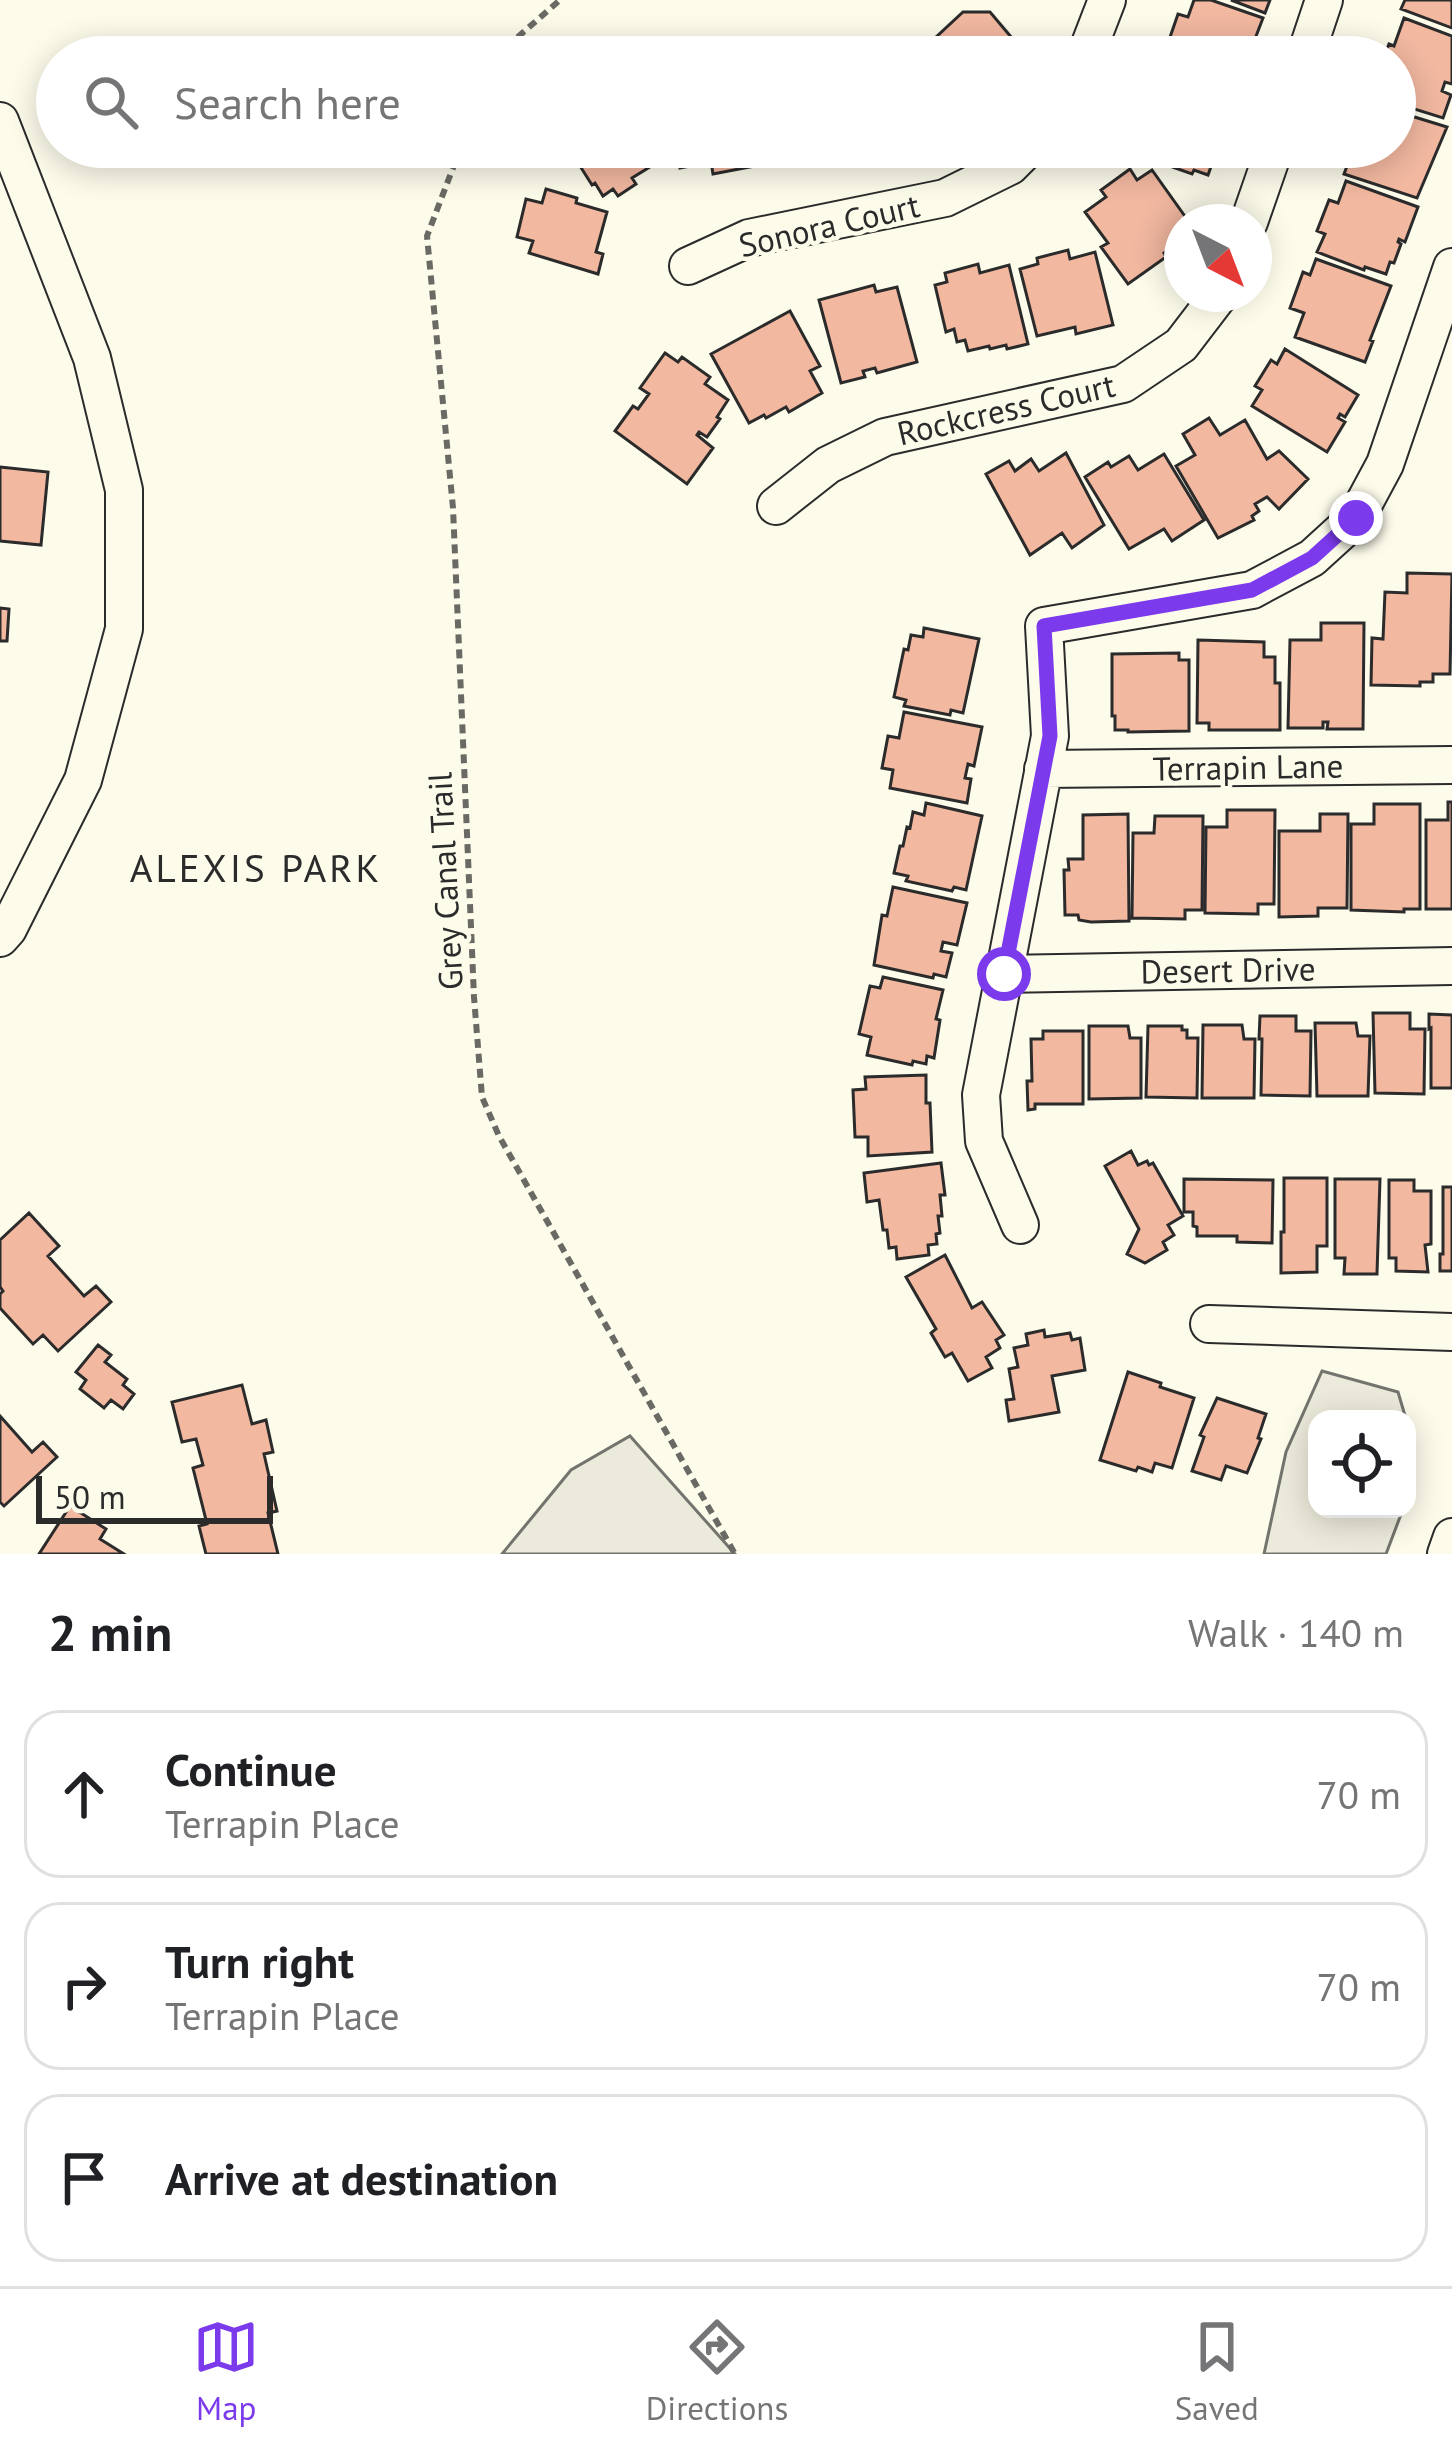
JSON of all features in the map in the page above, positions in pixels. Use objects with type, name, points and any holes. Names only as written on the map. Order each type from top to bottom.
[{"type":"street","points":[[1312,36],[1324,0]]},
{"type":"street","points":[[1088,36],[1094,3]]},
{"type":"street","points":[[0,121],[92,358],[124,490],[124,629],[89,759],[0,938]]},
{"type":"street","name":"Sonora Court","points":[[688,266],[749,238],[945,198],[1006,168]]},
{"type":"street","points":[[1255,204],[1268,168]]},
{"type":"street","points":[[1020,1225],[984,1141],[981,1095],[1050,736],[1044,626],[1252,590],[1312,558],[1356,518],[1385,464],[1452,267]]},
{"type":"street","name":"Rockcress Court","points":[[776,506],[828,465],[885,436],[1124,384],[1181,344],[1206,312]]},
{"type":"street","name":"Terrapin Lane","points":[[1043,769],[1452,765]]},
{"type":"street","name":"Desert Drive","points":[[1004,974],[1452,966]]},
{"type":"street","points":[[1209,1324],[1452,1332]]},
{"type":"street","points":[[1446,1554],[1452,1537]]},
{"type":"path","points":[[519,36],[560,0]]},
{"type":"path","name":"Grey Canal Trail","points":[[452,168],[427,236],[453,508],[482,1097],[499,1136],[735,1554]]},
{"type":"shaded area","points":[[1322,1371],[1398,1392],[1403,1410],[1308,1410],[1308,1518],[1400,1518],[1386,1554],[1264,1554],[1286,1452]]},
{"type":"shaded area","points":[[630,1436],[735,1554],[502,1554],[571,1470]]},
{"type":"building","points":[[1194,0],[1211,0],[1263,18],[1256,36],[1170,36],[1178,14],[1188,17]]},
{"type":"building","points":[[1231,0],[1270,0],[1265,13]]},
{"type":"building","points":[[1405,0],[1452,0],[1452,28],[1401,9]]},
{"type":"building","points":[[963,12],[990,12],[1010,36],[937,36]]},
{"type":"building","points":[[1404,18],[1452,36],[1452,84],[1445,82],[1442,91],[1451,95],[1443,118],[1416,110],[1416,36],[1398,36]]},
{"type":"building","points":[[1416,117],[1447,127],[1417,198],[1344,174],[1346,168],[1416,168]]},
{"type":"building","points":[[581,168],[648,168],[632,178],[636,184],[618,196],[613,189],[603,196]]},
{"type":"building","points":[[712,168],[744,168],[713,174]]},
{"type":"building","points":[[1175,168],[1210,168],[1208,175],[1194,170],[1192,174]]},
{"type":"building","points":[[1130,169],[1137,180],[1152,170],[1176,204],[1164,204],[1164,258],[1128,284],[1101,247],[1108,243],[1085,212],[1106,197],[1101,190]]},
{"type":"building","points":[[1346,181],[1418,207],[1386,274],[1317,252],[1325,234],[1317,231],[1329,200],[1338,203]]},
{"type":"building","points":[[546,189],[607,212],[596,252],[603,254],[598,274],[529,253],[533,241],[517,237],[526,199],[542,203]]},
{"type":"building","points":[[1068,250],[1070,259],[1095,252],[1113,325],[1076,334],[1075,327],[1037,336],[1020,269],[1038,264],[1037,258]]},
{"type":"building","points":[[1316,259],[1391,286],[1365,362],[1295,337],[1304,313],[1290,308],[1303,272],[1310,275]]},
{"type":"building","points":[[978,264],[980,273],[1009,265],[1028,344],[968,351],[965,340],[957,342],[954,329],[946,332],[935,285],[947,282],[945,273]]},
{"type":"building","points":[[874,285],[876,292],[897,287],[917,362],[877,373],[875,368],[863,371],[865,377],[841,383],[819,300]]},
{"type":"building","points":[[790,311],[820,366],[810,371],[822,393],[789,412],[786,407],[749,423],[711,354]]},
{"type":"building","points":[[1285,349],[1358,395],[1345,417],[1340,414],[1338,418],[1345,422],[1327,452],[1252,406],[1262,390],[1255,386],[1271,360],[1277,364]]},
{"type":"building","points":[[665,353],[678,362],[682,357],[710,377],[705,384],[728,400],[707,437],[697,435],[713,448],[687,484],[615,431],[633,406],[638,409],[649,394],[640,388]]},
{"type":"building","points":[[1209,418],[1220,435],[1245,420],[1267,459],[1279,451],[1308,479],[1279,509],[1267,497],[1255,504],[1259,511],[1252,516],[1254,520],[1218,538],[1176,466],[1195,455],[1183,434]]},
{"type":"building","points":[[1066,453],[1104,525],[1072,548],[1062,533],[1030,555],[986,474],[1009,461],[1015,471],[1031,459],[1039,471]]},
{"type":"building","points":[[1164,454],[1204,520],[1172,541],[1164,529],[1129,549],[1085,477],[1108,462],[1111,467],[1129,456],[1138,470]]},
{"type":"building","points":[[0,467],[48,472],[41,545],[0,541]]},
{"type":"building","points":[[1407,573],[1452,574],[1450,674],[1433,674],[1433,682],[1420,682],[1420,686],[1371,685],[1372,638],[1383,639],[1385,592],[1407,593]]},
{"type":"building","points":[[0,608],[9,609],[7,641],[0,641]]},
{"type":"building","points":[[1321,623],[1364,623],[1363,729],[1327,729],[1328,722],[1323,722],[1323,728],[1288,728],[1290,640],[1321,640]]},
{"type":"building","points":[[924,628],[979,639],[963,713],[904,706],[906,700],[894,697],[904,649],[908,650],[911,635],[923,637]]},
{"type":"building","points":[[1198,640],[1264,642],[1264,657],[1275,657],[1275,683],[1280,683],[1280,730],[1209,730],[1209,723],[1197,723]]},
{"type":"building","points":[[1179,653],[1179,660],[1189,660],[1189,731],[1115,730],[1112,654]]},
{"type":"building","points":[[904,712],[982,727],[974,766],[968,764],[965,778],[971,779],[967,803],[890,788],[893,770],[882,768],[888,736],[899,738]]},
{"type":"building","points":[[1448,802],[1452,802],[1452,909],[1426,909],[1426,820],[1448,820]]},
{"type":"building","points":[[926,803],[982,816],[966,890],[906,881],[908,876],[894,873],[913,812],[924,815]]},
{"type":"building","points":[[1374,804],[1420,804],[1420,909],[1351,910],[1351,824],[1374,824]]},
{"type":"building","points":[[1227,810],[1275,810],[1274,904],[1258,904],[1258,914],[1205,913],[1206,827],[1227,827]]},
{"type":"building","points":[[1128,814],[1129,921],[1091,922],[1065,915],[1064,870],[1069,870],[1068,859],[1083,859],[1083,815]]},
{"type":"building","points":[[1320,814],[1348,814],[1347,908],[1318,908],[1318,916],[1279,917],[1279,831],[1320,831]]},
{"type":"building","points":[[1155,816],[1203,816],[1202,910],[1185,910],[1185,919],[1132,918],[1133,833],[1154,833]]},
{"type":"building","points":[[893,887],[967,903],[957,945],[943,942],[941,951],[952,953],[946,977],[874,965],[882,915],[887,916]]},
{"type":"building","points":[[883,977],[943,990],[934,1058],[927,1056],[926,1064],[867,1055],[871,1037],[859,1034],[870,986],[880,988]]},
{"type":"building","points":[[1373,1013],[1410,1013],[1410,1029],[1425,1029],[1424,1094],[1375,1093]]},
{"type":"building","points":[[1429,1014],[1452,1015],[1452,1088],[1431,1088]]},
{"type":"building","points":[[1260,1016],[1296,1016],[1296,1031],[1311,1031],[1310,1096],[1261,1095]]},
{"type":"building","points":[[1315,1023],[1356,1023],[1358,1036],[1370,1036],[1368,1096],[1317,1096]]},
{"type":"building","points":[[1203,1025],[1242,1025],[1244,1039],[1255,1039],[1254,1098],[1202,1098]]},
{"type":"building","points":[[1089,1026],[1128,1026],[1130,1038],[1141,1038],[1141,1098],[1089,1099]]},
{"type":"building","points":[[1148,1026],[1182,1026],[1187,1038],[1198,1038],[1197,1098],[1146,1097]]},
{"type":"building","points":[[1043,1031],[1083,1031],[1083,1104],[1035,1104],[1035,1109],[1028,1110],[1031,1039],[1043,1039]]},
{"type":"building","points":[[926,1075],[932,1152],[868,1156],[868,1137],[855,1137],[853,1090],[866,1089],[865,1077]]},
{"type":"building","points":[[1131,1151],[1138,1165],[1153,1163],[1183,1216],[1168,1225],[1174,1235],[1163,1242],[1167,1250],[1145,1263],[1127,1254],[1139,1229],[1105,1166]]},
{"type":"building","points":[[941,1163],[945,1195],[940,1195],[937,1244],[928,1245],[929,1255],[897,1259],[896,1247],[889,1248],[887,1230],[883,1230],[879,1200],[867,1202],[864,1173]]},
{"type":"building","points":[[1284,1178],[1327,1178],[1327,1246],[1317,1246],[1317,1272],[1281,1273]]},
{"type":"building","points":[[1184,1179],[1273,1180],[1272,1243],[1237,1242],[1237,1236],[1197,1236],[1193,1212],[1184,1212]]},
{"type":"building","points":[[1335,1179],[1380,1179],[1377,1274],[1344,1274],[1345,1258],[1335,1258]]},
{"type":"building","points":[[1389,1180],[1414,1180],[1414,1191],[1431,1191],[1431,1244],[1425,1245],[1428,1272],[1396,1271],[1396,1258],[1389,1258]]},
{"type":"building","points":[[1443,1187],[1452,1187],[1452,1271],[1440,1271]]},
{"type":"building","points":[[29,1213],[59,1246],[48,1256],[84,1296],[96,1286],[111,1302],[58,1351],[43,1335],[33,1344],[0,1308],[0,1240]]},
{"type":"building","points":[[945,1255],[972,1308],[982,1302],[1004,1335],[996,1340],[1000,1348],[986,1357],[992,1368],[968,1381],[952,1353],[945,1357],[931,1333],[936,1329],[906,1277]]},
{"type":"building","points":[[1044,1330],[1045,1337],[1070,1333],[1072,1340],[1080,1338],[1085,1370],[1052,1376],[1059,1412],[1009,1421],[1006,1400],[1014,1399],[1009,1369],[1018,1367],[1014,1348],[1028,1345],[1026,1334]]},
{"type":"building","points":[[98,1345],[111,1355],[105,1362],[127,1379],[123,1385],[134,1394],[123,1409],[111,1400],[104,1408],[80,1389],[86,1380],[76,1372]]},
{"type":"building","points":[[1128,1372],[1194,1398],[1172,1468],[1155,1463],[1152,1472],[1138,1467],[1136,1471],[1100,1460]]},
{"type":"building","points":[[242,1385],[252,1424],[266,1420],[273,1452],[264,1454],[277,1511],[268,1513],[278,1554],[206,1554],[199,1526],[207,1524],[193,1468],[203,1465],[196,1439],[182,1442],[172,1402]]},
{"type":"building","points":[[1217,1398],[1266,1414],[1247,1473],[1226,1466],[1221,1480],[1192,1471],[1204,1437],[1200,1435]]},
{"type":"building","points":[[0,1416],[32,1452],[43,1442],[57,1457],[4,1506],[0,1502]]},
{"type":"building","points":[[70,1506],[106,1529],[100,1539],[124,1554],[39,1554]]},
{"type":"district","name":"ALEXIS PARK","points":[[256,868]]},
{"type":"route","points":[[1004,974],[1050,736],[1044,626],[1252,590],[1312,558],[1356,518]]}]
